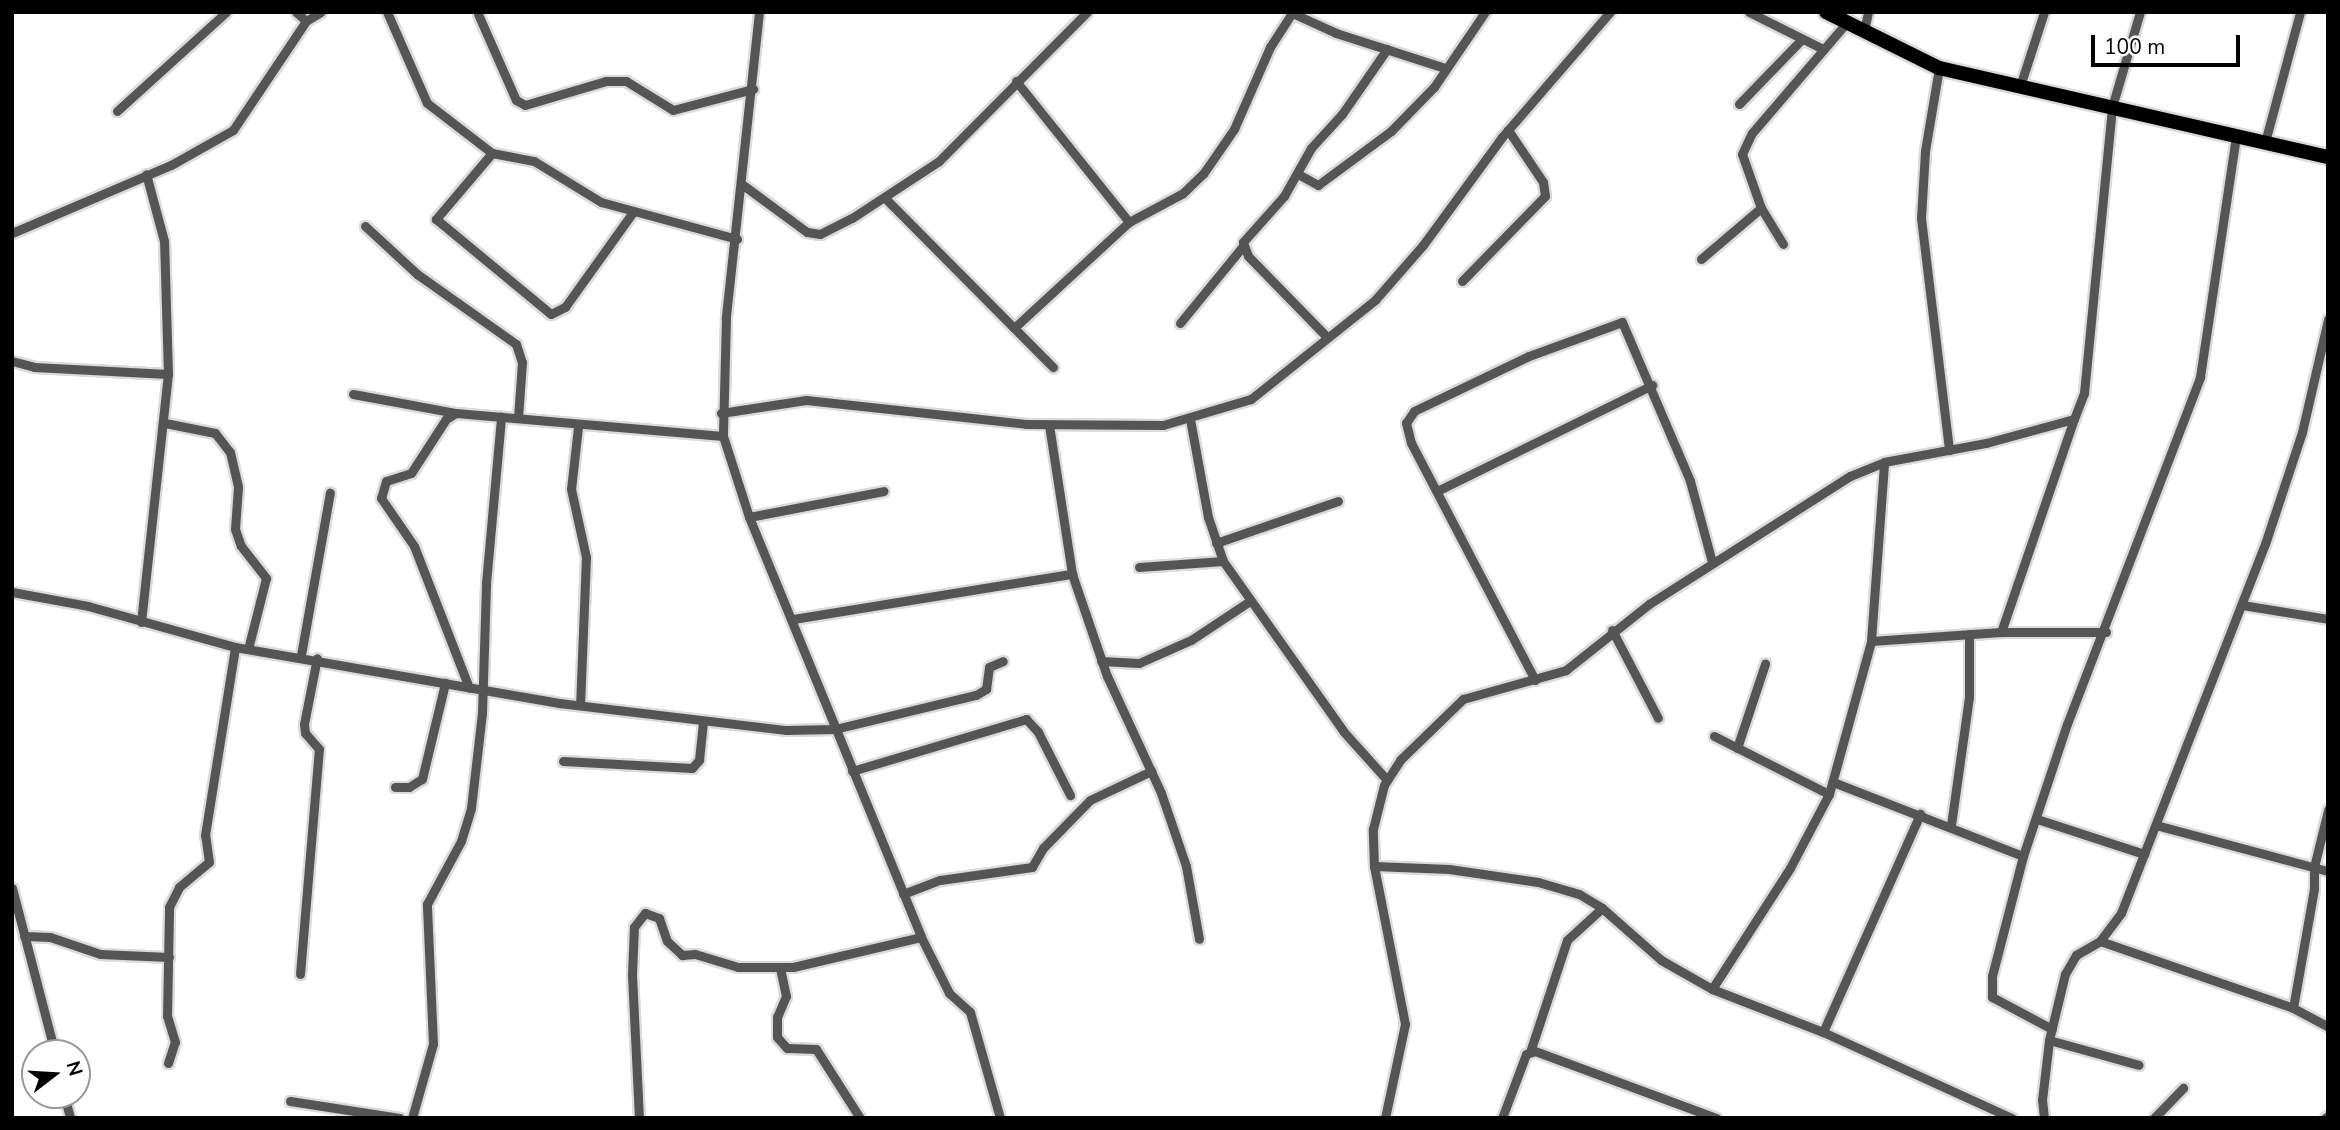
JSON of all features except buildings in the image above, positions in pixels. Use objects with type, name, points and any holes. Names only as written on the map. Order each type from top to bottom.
[{"type":"highway","points":[[1826,12],[1939,68],[2328,157]]},
{"type":"street","points":[[117,111],[226,12]]},
{"type":"street","points":[[296,12],[306,21]]},
{"type":"street","points":[[12,233],[146,174],[233,130],[306,21],[321,12]]},
{"type":"street","points":[[387,12],[428,103],[492,153],[534,161],[601,202],[737,239]]},
{"type":"street","points":[[759,12],[721,413],[723,436],[749,517],[921,937],[949,993],[970,1012],[1000,1118]]},
{"type":"street","points":[[743,185],[807,232],[820,234],[886,199],[939,161],[1087,12]]},
{"type":"street","points":[[1298,174],[1314,186],[1334,175],[1399,123],[1434,87],[1485,12]]},
{"type":"street","points":[[721,413],[806,400],[1049,425],[1163,425],[1190,419],[1257,396],[1327,337],[1353,320],[1392,281],[1508,130],[1610,12]]},
{"type":"street","points":[[1749,12],[1821,48]]},
{"type":"street","points":[[1864,31],[1868,12]]},
{"type":"street","points":[[2020,86],[2044,12]]},
{"type":"street","points":[[2001,632],[2084,393],[2112,107],[2140,12]]},
{"type":"street","points":[[2265,142],[2300,12]]},
{"type":"street","points":[[1014,328],[1129,222],[1183,193],[1208,168],[1234,129],[1270,47],[1291,13],[1445,68]]},
{"type":"street","points":[[478,14],[516,100],[525,105],[606,81],[626,81],[673,110],[686,110],[753,89]]},
{"type":"street","points":[[1783,244],[1761,208],[1742,154],[1752,132],[1821,48],[1847,22]]},
{"type":"street","points":[[1739,104],[1802,39]]},
{"type":"street","points":[[1180,323],[1298,174],[1311,148],[1342,114],[1387,49]]},
{"type":"street","points":[[1939,68],[1925,151],[1921,218],[1949,450]]},
{"type":"street","points":[[1016,81],[1129,222]]},
{"type":"street","points":[[1462,281],[1545,196],[1543,182],[1508,130]]},
{"type":"street","points":[[2052,1029],[1989,994],[2023,856],[2067,724],[2106,632],[2200,377],[2236,136]]},
{"type":"street","points":[[492,153],[436,219],[551,314],[565,307],[633,212]]},
{"type":"street","points":[[141,622],[165,423],[168,374],[164,240],[146,174]]},
{"type":"street","points":[[886,199],[1053,367]]},
{"type":"street","points":[[1701,258],[1761,208]]},
{"type":"street","points":[[365,226],[417,274],[516,344],[522,362],[518,418]]},
{"type":"street","points":[[1243,246],[1310,324],[1327,337]]},
{"type":"street","points":[[2044,1118],[2042,1100],[2049,1040],[2068,967],[2076,955],[2101,941],[2121,913],[2242,605],[2302,432],[2328,319]]},
{"type":"street","points":[[1535,680],[1411,443],[1406,423],[1410,414],[1444,393],[1619,322],[1627,327],[1690,481],[1712,562]]},
{"type":"street","points":[[12,361],[34,367],[168,374]]},
{"type":"street","points":[[1437,491],[1652,385]]},
{"type":"street","points":[[353,394],[456,414],[518,418],[578,427],[723,436]]},
{"type":"street","points":[[456,414],[446,419],[411,473],[386,481],[381,498],[414,546],[469,688]]},
{"type":"street","points":[[412,1118],[432,1044],[427,904],[461,841],[471,808],[483,690],[486,583],[501,417]]},
{"type":"street","points":[[1190,419],[1216,543],[1223,561],[1359,751],[1387,780]]},
{"type":"street","points":[[1385,1118],[1405,1024],[1374,866],[1373,829],[1387,780],[1419,739],[1464,699],[1566,670],[1612,630],[1826,489],[1884,462],[1949,450],[2074,419]]},
{"type":"street","points":[[165,423],[215,433],[230,452],[238,487],[235,529],[240,546],[266,578],[248,649]]},
{"type":"street","points":[[1049,425],[1072,574],[1101,661],[1151,771],[1186,866],[1199,939]]},
{"type":"street","points":[[578,427],[571,489],[586,556],[580,705]]},
{"type":"street","points":[[1712,989],[1790,868],[1833,782],[1871,640],[1884,462]]},
{"type":"street","points":[[749,517],[884,491]]},
{"type":"street","points":[[301,655],[330,493]]},
{"type":"street","points":[[1216,543],[1338,501]]},
{"type":"street","points":[[1139,567],[1223,561]]},
{"type":"street","points":[[793,619],[1072,574]]},
{"type":"street","points":[[12,592],[235,647],[301,655],[469,688],[580,705],[786,730],[835,729],[983,693],[989,667],[1003,661]]},
{"type":"street","points":[[1101,661],[1139,663],[1191,640],[1250,601]]},
{"type":"street","points":[[2242,605],[2328,619]]},
{"type":"street","points":[[1612,630],[1658,718]]},
{"type":"street","points":[[1871,640],[2001,632],[2106,632]]},
{"type":"street","points":[[1951,825],[1969,697],[1969,634]]},
{"type":"street","points":[[168,1063],[175,1042],[167,1016],[173,894],[209,862],[205,835],[235,647]]},
{"type":"street","points":[[300,974],[319,749],[305,733],[304,724],[317,658]]},
{"type":"street","points":[[1737,748],[1765,664]]},
{"type":"street","points":[[395,787],[410,787],[422,779],[445,683]]},
{"type":"street","points":[[852,771],[1026,719],[1038,732],[1070,795]]},
{"type":"street","points":[[563,761],[692,768],[699,760],[703,721]]},
{"type":"street","points":[[1714,736],[1829,794]]},
{"type":"street","points":[[903,894],[940,880],[1032,867],[1043,848],[1090,800],[1151,771]]},
{"type":"street","points":[[1833,782],[1951,825],[2023,856]]},
{"type":"street","points":[[2293,1008],[2314,889],[2314,867],[2328,810]]},
{"type":"street","points":[[1824,1032],[1920,814]]},
{"type":"street","points":[[2037,819],[2144,854]]},
{"type":"street","points":[[2155,825],[2328,872]]},
{"type":"street","points":[[1374,866],[1419,866],[1538,882],[1579,894],[1602,908],[1661,960],[1712,989],[1824,1032],[2012,1118]]},
{"type":"street","points":[[12,888],[51,1039]]},
{"type":"street","points":[[1502,1118],[1530,1052],[1567,940],[1602,908]]},
{"type":"street","points":[[639,1118],[632,974],[637,918],[652,912],[659,918],[667,941],[682,955],[695,954],[738,967],[780,968],[845,958],[921,937]]},
{"type":"street","points":[[24,936],[58,938],[100,954],[169,957]]},
{"type":"street","points":[[2101,941],[2293,1008],[2328,1027]]},
{"type":"street","points":[[780,968],[786,996],[777,1017],[777,1037],[788,1048],[816,1049],[860,1118]]},
{"type":"street","points":[[2049,1040],[2139,1065]]},
{"type":"street","points":[[1530,1052],[1714,1117]]},
{"type":"street","points":[[2154,1118],[2183,1088]]},
{"type":"street","points":[[290,1101],[400,1118]]}]
